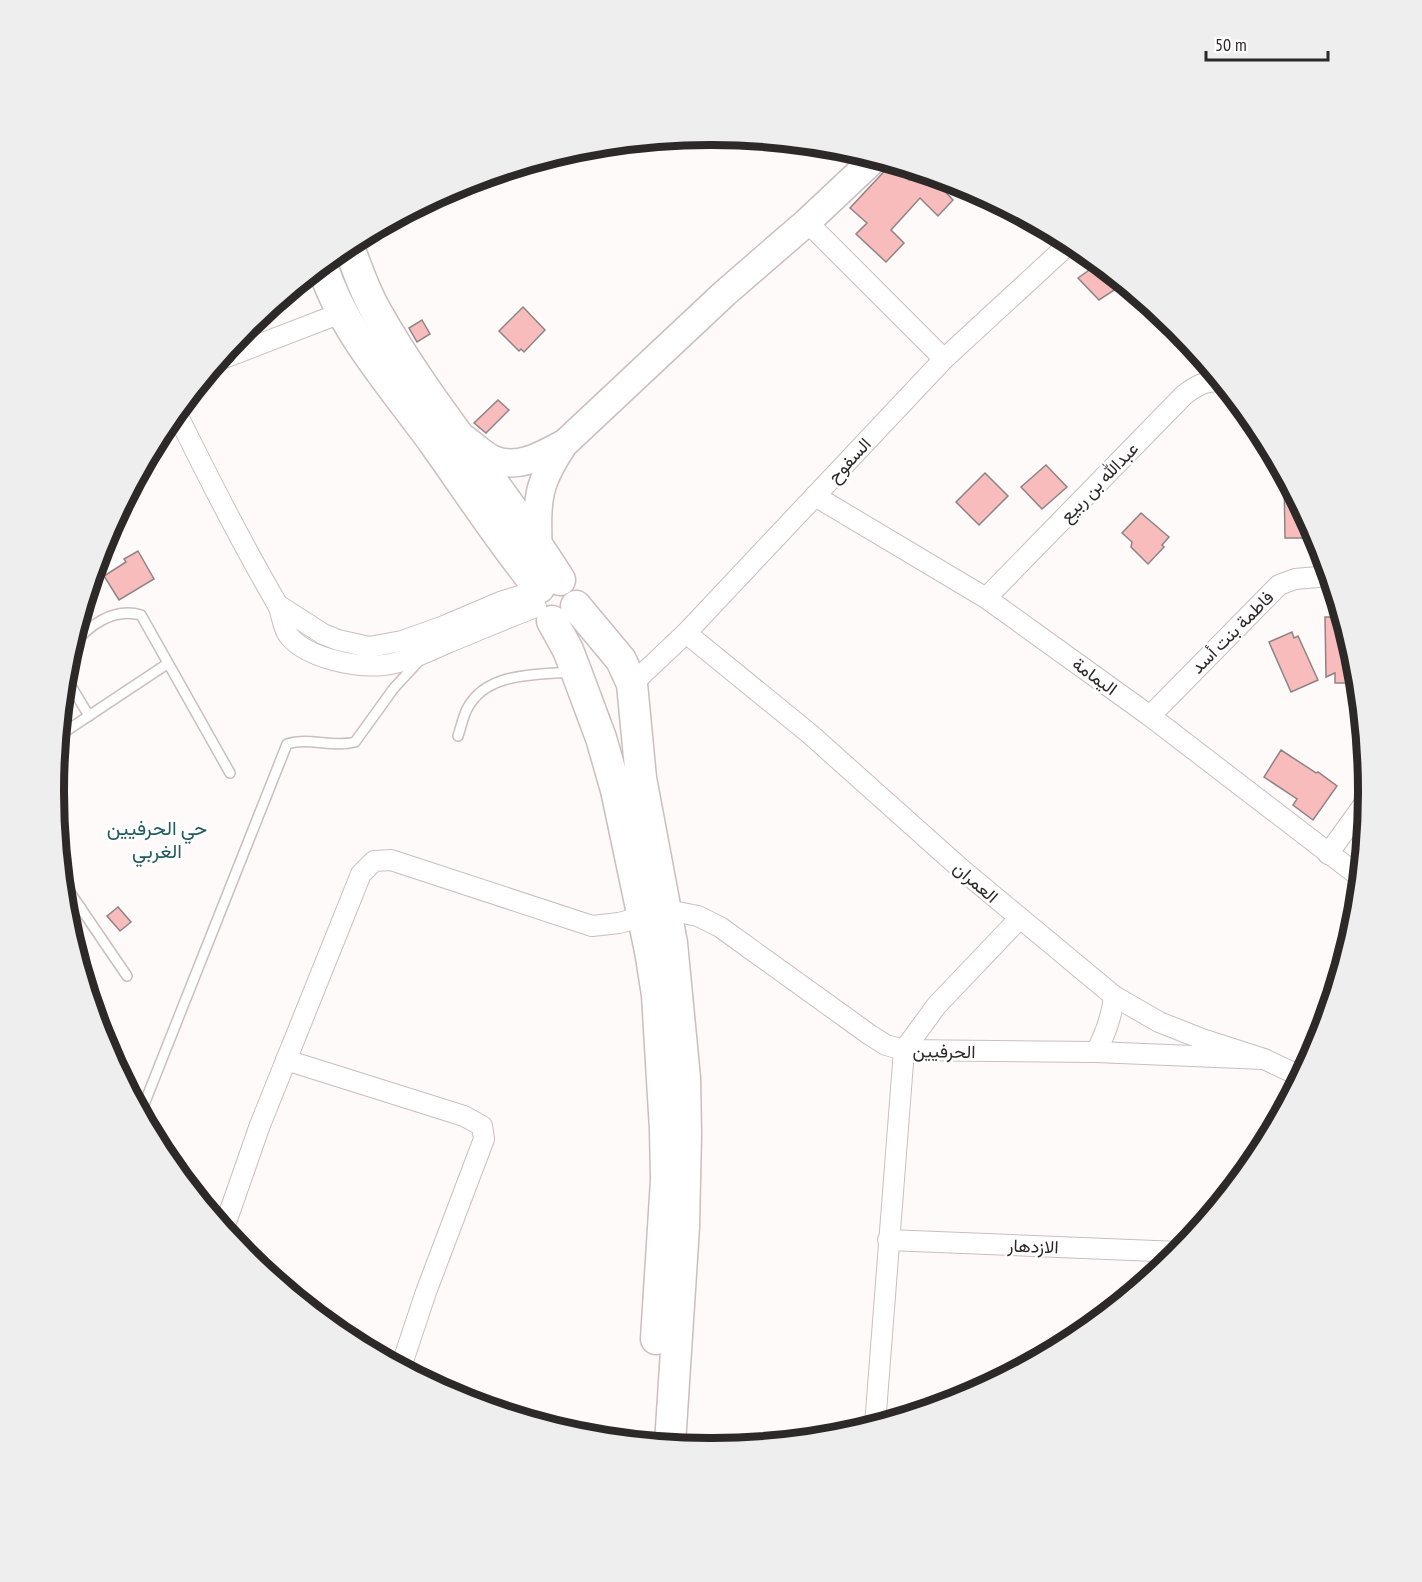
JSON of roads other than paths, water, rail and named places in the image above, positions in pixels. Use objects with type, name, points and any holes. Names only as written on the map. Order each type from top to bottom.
[{"type":"main road","points":[[352,253],[376,311],[421,382],[538,545],[550,599],[616,790],[654,913],[672,943],[682,1045],[686,1134],[684,1227],[671,1436]]},
{"type":"main road","points":[[324,273],[341,314],[514,558],[550,599],[627,672],[641,778],[654,913],[665,1130],[666,1180],[650,1434]]},
{"type":"main road","points":[[580,683],[587,663],[600,658],[627,672]]},
{"type":"main road","points":[[580,683],[597,700],[611,700],[624,694],[627,672]]},
{"type":"street","points":[[538,545],[540,492],[549,467],[564,444],[725,293],[807,222],[868,165]]},
{"type":"street","points":[[807,222],[944,359]]},
{"type":"street","name":"السفوح","points":[[627,672],[686,633],[944,359],[1063,249]]},
{"type":"street","points":[[235,354],[341,314]]},
{"type":"street","name":"عبدالله بن ربيع","points":[[986,598],[1184,395],[1199,384],[1210,381]]},
{"type":"street","points":[[181,421],[213,487],[278,605],[289,636],[316,653],[356,665],[384,665],[428,651],[550,599]]},
{"type":"street","points":[[459,434],[492,459],[507,462],[533,460],[564,444]]},
{"type":"street","name":"اليمامة","points":[[815,496],[986,598],[1150,716],[1352,871]]},
{"type":"street","name":"فاطمة بنت أسد","points":[[1150,716],[1279,585],[1295,579],[1321,577]]},
{"type":"street","points":[[278,605],[323,634],[369,647],[402,641],[503,601],[550,599]]},
{"type":"street","name":"العمران","points":[[686,633],[818,741],[1019,919],[1114,996],[1159,1022],[1264,1059],[1293,1073]]},
{"type":"street","points":[[1328,854],[1357,814]]},
{"type":"street","points":[[227,1219],[286,1059],[362,874],[374,861],[391,860],[592,926],[604,926],[654,913]]},
{"type":"street","name":"الحرفيين","points":[[654,913],[689,913],[710,921],[886,1046],[904,1050],[1096,1052],[1264,1059]]},
{"type":"street","points":[[876,1416],[904,1050],[937,1005],[1019,919]]},
{"type":"street","points":[[1096,1052],[1107,1032],[1113,1011],[1114,996]]},
{"type":"street","points":[[286,1059],[464,1116],[482,1126],[484,1139],[426,1292],[404,1359]]},
{"type":"street","name":"الازدهار","points":[[888,1240],[1164,1251]]},
{"type":"lane","points":[[85,632],[110,615],[130,612],[141,615],[230,773]]},
{"type":"lane","points":[[145,1102],[287,744],[296,741],[349,744],[355,742],[394,688],[428,651]]},
{"type":"lane","points":[[68,730],[167,664]]},
{"type":"lane","points":[[458,736],[467,709],[483,689],[514,677],[580,683]]},
{"type":"lane","points":[[73,689],[89,716]]},
{"type":"lane","points":[[74,898],[127,976]]},
{"type":"lane","points":[[76,911],[81,908]]},
{"type":"district","name":"حي الحرفيين الغربي","points":[[157,840]]}]
